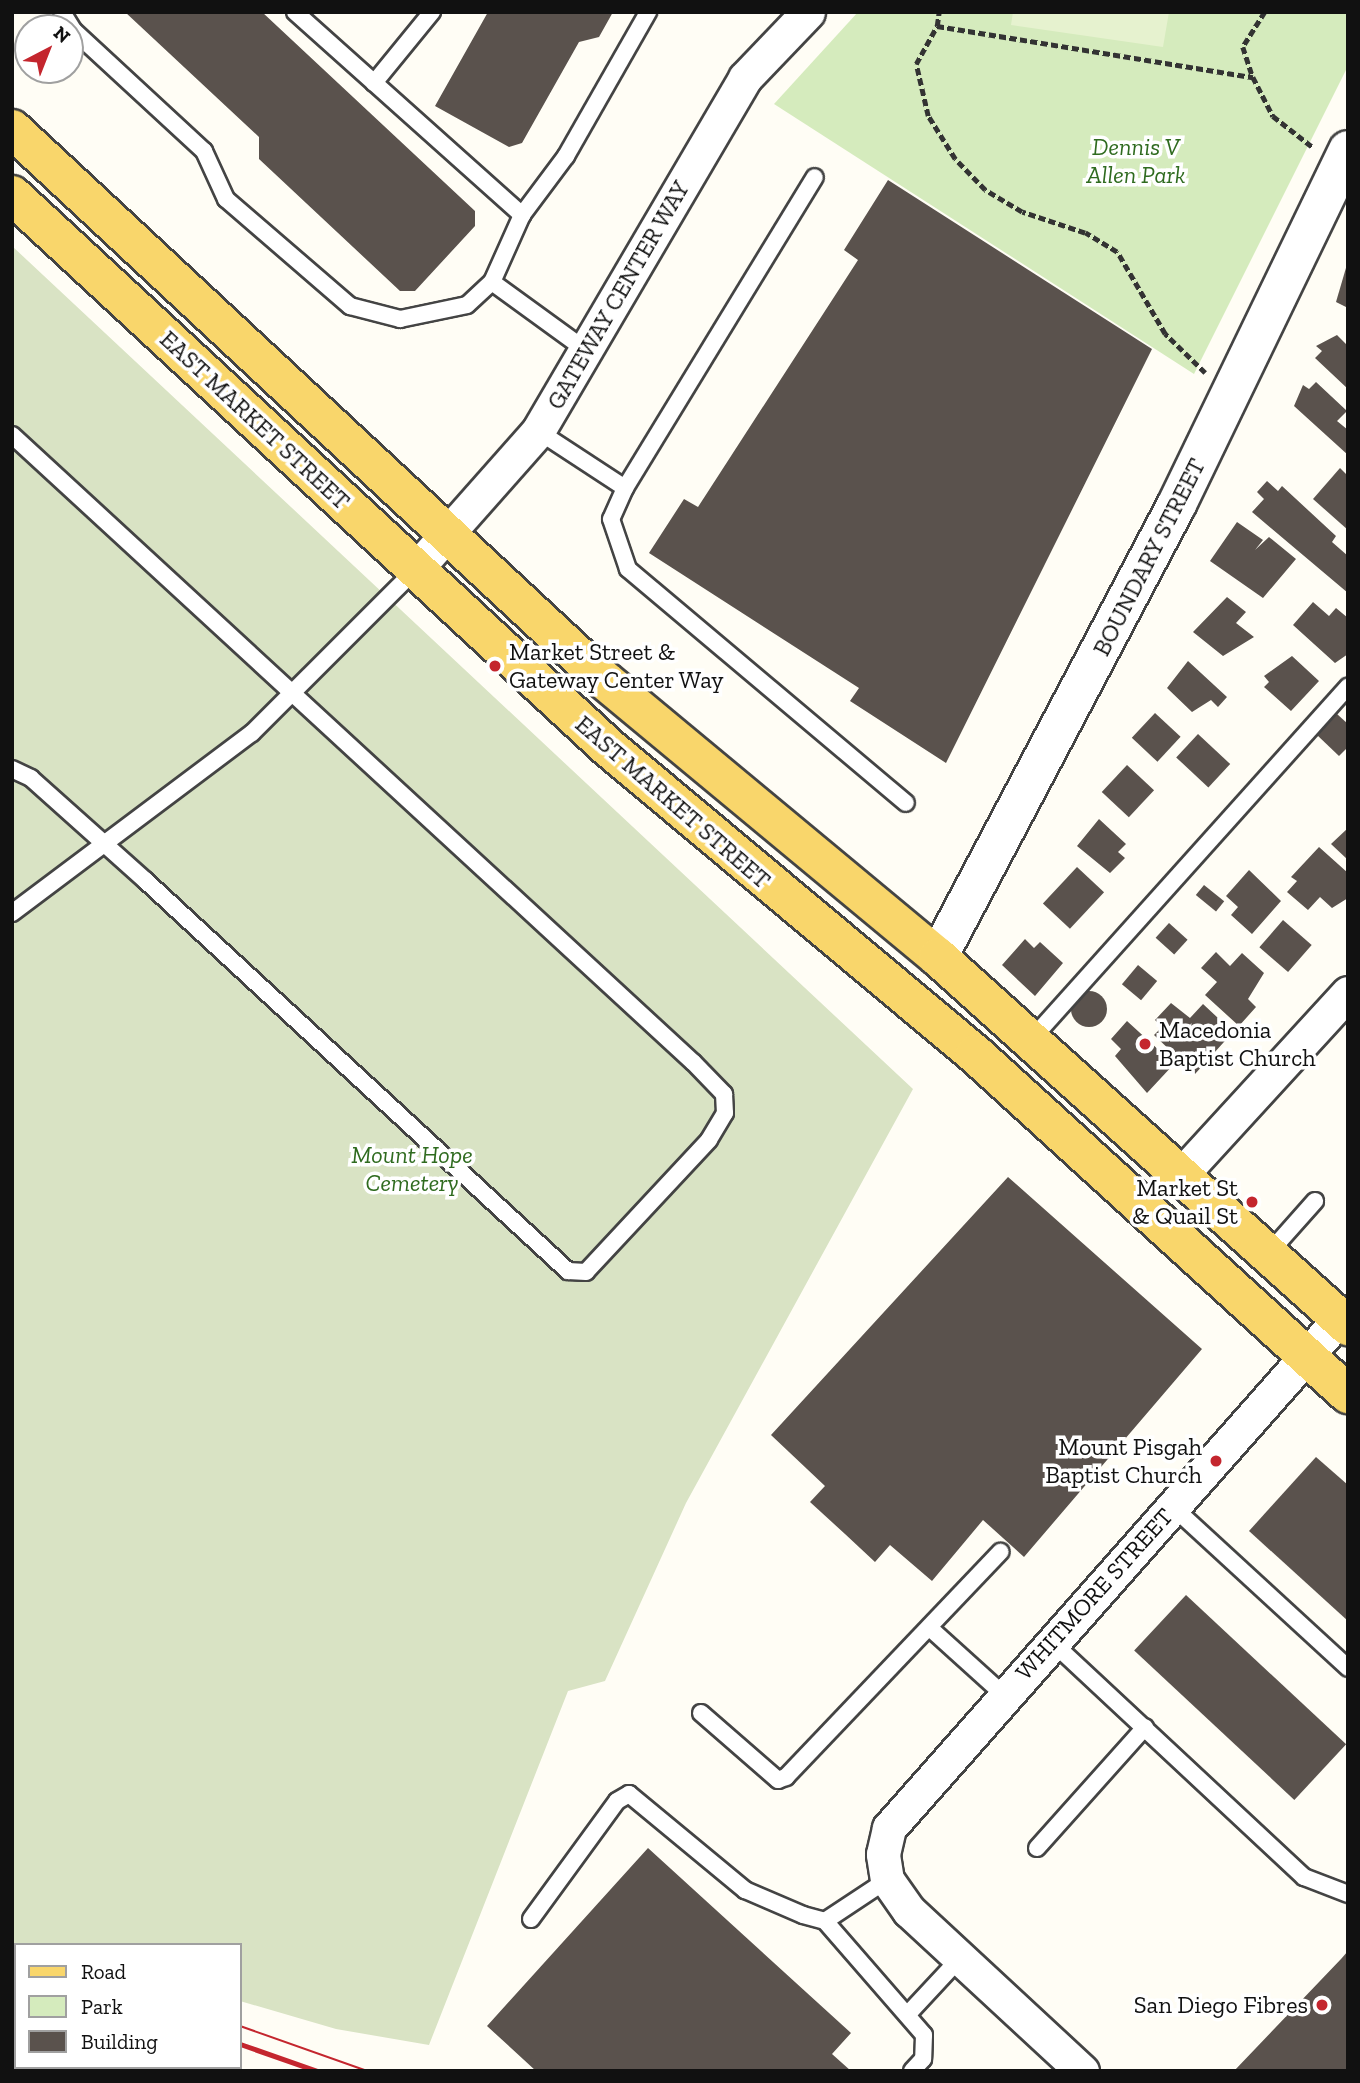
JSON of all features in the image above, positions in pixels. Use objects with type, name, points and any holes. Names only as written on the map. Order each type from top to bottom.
[{"type":"main road","name":"EAST MARKET STREET","points":[[12,129],[603,679],[938,957],[1268,1254],[1345,1318]]},
{"type":"main road","name":"EAST MARKET STREET","points":[[12,195],[609,748],[975,1054],[1348,1394]]},
{"type":"main road","points":[[609,748],[678,783],[882,946],[902,955],[938,957]]},
{"type":"street","name":"GATEWAY CENTER WAY","points":[[416,569],[538,431],[745,78],[808,12]]},
{"type":"street","name":"BOUNDARY STREET","points":[[938,957],[1231,392],[1345,158]]},
{"type":"street","points":[[1181,1175],[1348,993]]},
{"type":"street","name":"WHITMORE STREET","points":[[887,1880],[883,1854],[904,1807],[1306,1356],[1345,1318]]},
{"type":"street","points":[[887,1880],[909,1911],[1082,2071]]},
{"type":"lane","points":[[62,12],[204,151],[226,199],[350,306],[400,319],[467,305],[492,282],[522,215],[566,156],[648,12]]},
{"type":"lane","points":[[295,12],[522,215]]},
{"type":"lane","points":[[374,83],[432,12]]},
{"type":"lane","points":[[815,177],[625,488],[611,519],[628,569],[906,803]]},
{"type":"lane","points":[[492,282],[587,351]]},
{"type":"lane","points":[[538,431],[625,488]]},
{"type":"lane","points":[[12,435],[296,694],[724,1094],[724,1113],[709,1140],[586,1272],[569,1271],[108,846],[31,778],[12,769]]},
{"type":"lane","points":[[12,913],[108,846],[296,694],[416,569]]},
{"type":"lane","points":[[1030,1041],[1348,687]]},
{"type":"lane","points":[[1268,1254],[1315,1201]]},
{"type":"lane","points":[[1172,1506],[1348,1668]]},
{"type":"lane","points":[[701,1713],[778,1780],[932,1630],[1000,1552]]},
{"type":"lane","points":[[932,1630],[1004,1695]]},
{"type":"lane","points":[[1052,1642],[1304,1877],[1348,1894]]},
{"type":"lane","points":[[1037,1848],[1145,1727]]},
{"type":"lane","points":[[531,1919],[629,1794],[746,1890],[825,1921],[924,2035],[923,2059],[912,2071]]},
{"type":"lane","points":[[825,1921],[887,1880]]},
{"type":"lane","points":[[908,2014],[960,1958]]},
{"type":"path","points":[[939,12],[937,26],[916,64],[928,116],[955,159],[985,190],[1022,212],[1084,233],[1117,252],[1165,334],[1231,392]]},
{"type":"path","points":[[1265,12],[1243,47],[1253,77],[1273,116],[1345,158]]},
{"type":"path","points":[[937,26],[1253,77]]},
{"type":"green space","name":"Dennis V Allen Park","points":[[858,12],[1348,12],[1348,66],[1194,374],[774,104]]},
{"type":"green space","points":[[1013,12],[1169,12],[1163,47],[1011,25]]},
{"type":"green space","name":"Mount Hope Cemetery","points":[[12,246],[913,1089],[686,1503],[605,1681],[568,1691],[429,2045],[336,2029],[242,2002],[242,1943],[14,1943],[12,1946]]},
{"type":"green space","points":[[12,2013],[14,2069],[254,2071],[12,2071]]},
{"type":"building","points":[[125,12],[262,12],[475,211],[475,226],[415,291],[400,291],[259,159],[259,137]]},
{"type":"building","points":[[488,12],[613,12],[599,37],[579,42],[522,143],[509,147],[435,106]]},
{"type":"building","points":[[888,180],[1152,349],[946,763],[850,701],[859,688],[649,553],[684,499],[698,507],[858,260],[844,250]]},
{"type":"building","points":[[1348,261],[1348,308],[1336,302]]},
{"type":"building","points":[[1337,335],[1348,346],[1348,389],[1315,358],[1322,351],[1316,346]]},
{"type":"building","points":[[1316,382],[1347,411],[1337,421],[1348,430],[1348,455],[1294,406],[1303,385],[1309,389]]},
{"type":"building","points":[[1340,468],[1348,476],[1348,530],[1313,499]]},
{"type":"building","points":[[1267,481],[1278,491],[1282,486],[1336,536],[1332,542],[1348,556],[1348,593],[1252,512],[1264,499],[1257,492]]},
{"type":"building","points":[[1237,522],[1263,540],[1255,550],[1269,537],[1296,559],[1263,598],[1210,561]]},
{"type":"building","points":[[1227,597],[1246,612],[1236,623],[1254,637],[1223,656],[1193,632]]},
{"type":"building","points":[[1313,602],[1329,616],[1336,608],[1348,618],[1348,654],[1335,663],[1293,625]]},
{"type":"building","points":[[1292,656],[1319,681],[1291,711],[1264,687],[1269,682],[1264,676]]},
{"type":"building","points":[[1188,661],[1227,697],[1218,707],[1211,700],[1192,712],[1167,688]]},
{"type":"building","points":[[1155,713],[1181,737],[1157,762],[1132,738]]},
{"type":"building","points":[[1337,714],[1348,724],[1348,747],[1339,756],[1317,735]]},
{"type":"building","points":[[1198,734],[1230,764],[1208,787],[1176,757]]},
{"type":"building","points":[[1127,765],[1154,790],[1129,817],[1102,792]]},
{"type":"building","points":[[1099,819],[1126,844],[1118,852],[1125,858],[1110,873],[1077,846]]},
{"type":"building","points":[[1348,828],[1348,860],[1331,844]]},
{"type":"building","points":[[1319,847],[1348,873],[1348,898],[1332,908],[1320,897],[1308,910],[1287,892],[1297,881],[1291,877]]},
{"type":"building","points":[[1077,867],[1104,892],[1070,929],[1043,904]]},
{"type":"building","points":[[1249,870],[1281,901],[1252,934],[1231,915],[1238,907],[1226,896]]},
{"type":"building","points":[[1204,885],[1224,901],[1216,911],[1196,895]]},
{"type":"building","points":[[1283,920],[1312,945],[1288,972],[1259,947]]},
{"type":"building","points":[[1169,923],[1188,940],[1174,955],[1156,938]]},
{"type":"building","points":[[1025,939],[1034,948],[1040,942],[1063,963],[1035,996],[1002,965]]},
{"type":"building","points":[[1216,952],[1230,966],[1242,953],[1264,973],[1248,999],[1256,1007],[1239,1026],[1205,995],[1217,982],[1201,968]]},
{"type":"building","points":[[1138,965],[1157,981],[1141,1000],[1122,984]]},
{"type":"building","points":[[1089,991],[1101,997],[1107,1009],[1101,1021],[1089,1027],[1077,1021],[1071,1009],[1077,997]]},
{"type":"building","points":[[1171,1003],[1190,1018],[1203,1004],[1233,1032],[1195,1074],[1154,1035],[1162,1027],[1155,1020]]},
{"type":"building","points":[[1127,1021],[1174,1064],[1147,1093],[1115,1056],[1121,1049],[1111,1039]]},
{"type":"building","points":[[1008,1177],[1202,1349],[1024,1557],[983,1520],[932,1581],[890,1545],[875,1562],[810,1502],[825,1486],[771,1435]]},
{"type":"building","points":[[1316,1457],[1348,1485],[1348,1621],[1249,1531]]},
{"type":"building","points":[[1186,1595],[1346,1744],[1294,1800],[1134,1651]]},
{"type":"building","points":[[648,1848],[851,2033],[832,2054],[851,2071],[536,2071],[487,2026]]},
{"type":"building","name":"San Diego Fibres","points":[[1348,1951],[1348,2071],[1234,2071],[1341,1959]]},
{"type":"tram line","points":[[242,2027],[367,2071]]},
{"type":"railway","points":[[242,2045],[317,2071]]},
{"type":"place","name":"Market Street & Gateway Center Way","points":[[495,666]]},
{"type":"place","name":"Macedonia Baptist Church","points":[[1145,1044]]},
{"type":"place","name":"Market St & Quail St","points":[[1252,1202]]},
{"type":"place","name":"Mount Pisgah Baptist Church","points":[[1216,1461]]},
{"type":"place","name":"San Diego Fibres","points":[[1322,2005]]}]
